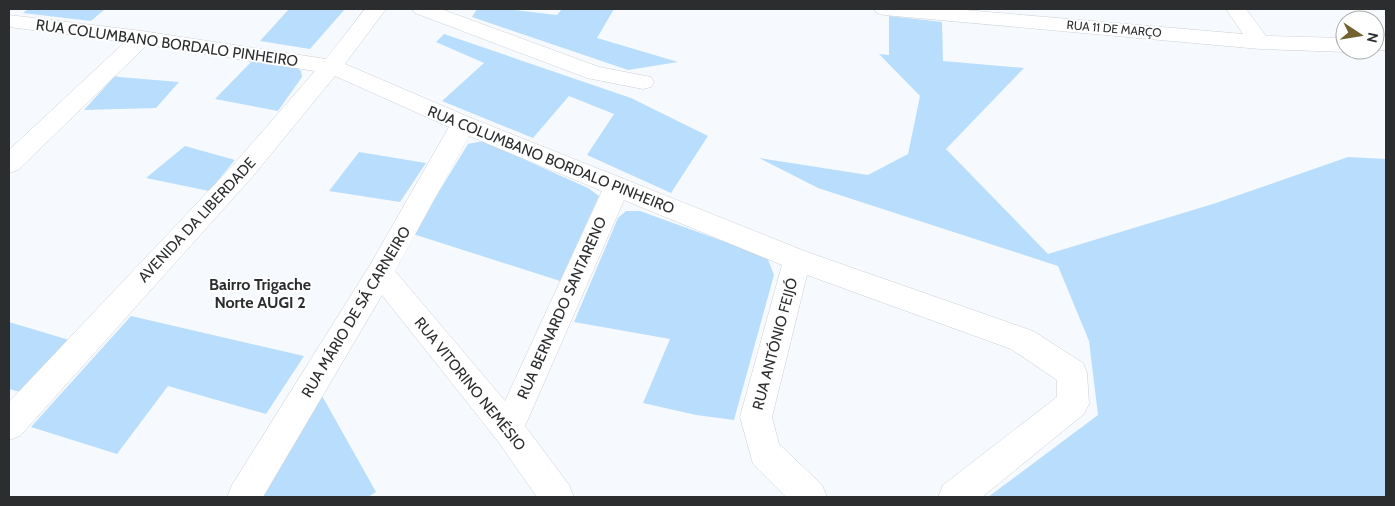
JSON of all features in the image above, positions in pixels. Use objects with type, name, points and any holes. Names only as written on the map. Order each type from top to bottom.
[{"type":"street","name":"AVENIDA DA LIBERDADE","points":[[9,425],[277,132],[333,67],[376,9]]},
{"type":"street","points":[[422,9],[595,74],[643,82]]},
{"type":"street","name":"RUA 11 DE MARÇO","points":[[884,9],[1260,42],[1335,45]]},
{"type":"street","points":[[1236,9],[1260,42]]},
{"type":"street","name":"RUA COLUMBANO BORDALO PINHEIRO","points":[[9,21],[142,38],[333,67],[616,188],[797,260],[1022,340],[1072,373],[1074,404],[955,497]]},
{"type":"street","points":[[10,163],[142,38]]},
{"type":"street","name":"RUA MÁRIO DE SÁ CARNEIRO","points":[[244,497],[380,273],[463,124]]},
{"type":"street","name":"RUA BERNARDO SANTARENO","points":[[508,429],[616,188]]},
{"type":"street","name":"RUA ANTÓNIO FEIJÓ","points":[[797,260],[756,417],[765,453],[810,497]]},
{"type":"street","name":"RUA VITORINO NEMÉSIO","points":[[380,273],[508,429],[557,497]]},
{"type":"shaded area","points":[[28,9],[105,9],[91,21],[23,13]]},
{"type":"shaded area","points":[[289,9],[345,9],[310,49],[260,41]]},
{"type":"shaded area","points":[[477,9],[505,9],[557,15],[562,9],[614,9],[597,38],[678,62],[628,70],[472,17]]},
{"type":"shaded area","points":[[889,16],[942,22],[943,61],[1024,68],[946,149],[1048,254],[1216,203],[1348,157],[1386,159],[1386,497],[988,497],[1098,415],[1089,341],[1058,266],[818,188],[759,158],[868,175],[908,154],[920,96],[879,54],[889,55]]},
{"type":"shaded area","points":[[444,34],[631,98],[708,136],[671,193],[587,155],[614,114],[569,96],[533,138],[442,101],[484,63],[436,42]]},
{"type":"shaded area","points":[[252,61],[295,67],[301,71],[302,77],[278,111],[215,99]]},
{"type":"shaded area","points":[[115,76],[179,82],[156,108],[84,110]]},
{"type":"shaded area","points":[[483,141],[588,188],[599,196],[560,281],[413,234],[468,144]]},
{"type":"shaded area","points":[[185,146],[235,160],[209,191],[146,178]]},
{"type":"shaded area","points":[[359,152],[426,163],[400,202],[329,191]]},
{"type":"shaded area","points":[[626,211],[640,211],[767,257],[774,275],[734,420],[696,415],[643,403],[670,339],[574,322],[618,218]]},
{"type":"shaded area","points":[[131,316],[304,356],[266,414],[168,386],[117,454],[31,427]]},
{"type":"shaded area","points":[[9,322],[69,340],[20,392],[9,389]]},
{"type":"shaded area","points":[[321,394],[376,492],[368,497],[256,497]]},
{"type":"district","name":"Bairro Trigache Norte AUGI 2","points":[[260,293]]}]
